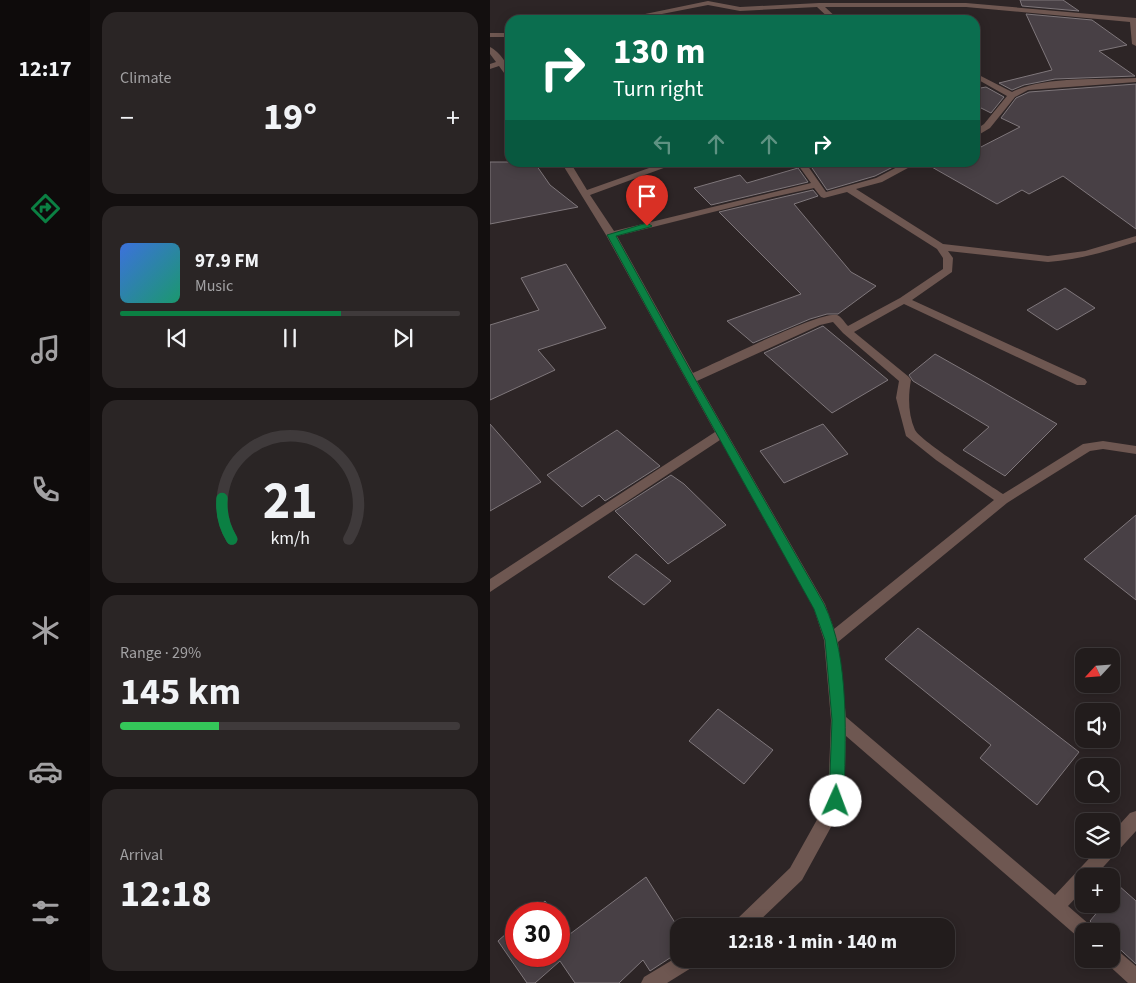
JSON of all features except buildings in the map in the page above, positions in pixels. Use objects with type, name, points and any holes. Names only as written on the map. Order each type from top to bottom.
[{"type":"street","points":[[646,15],[722,0]]},
{"type":"street","points":[[740,9],[750,0]]},
{"type":"street","points":[[708,3],[740,9],[819,5],[966,5],[1134,20],[1136,44]]},
{"type":"street","points":[[819,5],[830,15]]},
{"type":"street","points":[[740,9],[744,15]]},
{"type":"street","points":[[490,35],[505,35]]},
{"type":"street","points":[[490,49],[505,67]]},
{"type":"street","points":[[490,67],[502,62]]},
{"type":"street","points":[[980,78],[1012,95]]},
{"type":"street","points":[[980,131],[987,126],[1012,95],[1026,88],[1045,85],[1136,80]]},
{"type":"street","points":[[568,167],[611,235],[820,608],[831,640],[839,720],[836,801],[796,874],[750,918]]},
{"type":"street","points":[[584,194],[662,167]]},
{"type":"street","points":[[804,167],[824,195],[879,180],[905,167]]},
{"type":"street","points":[[611,235],[773,194],[817,185]]},
{"type":"street","points":[[847,331],[904,300],[948,270],[948,258],[940,247],[849,189]]},
{"type":"street","points":[[940,247],[1048,259],[1063,258],[1136,239]]},
{"type":"street","points":[[904,300],[1081,382]]},
{"type":"street","points":[[690,379],[817,322],[835,318],[847,331],[904,380],[902,398],[910,433],[1003,500]]},
{"type":"street","points":[[490,586],[722,433]]},
{"type":"street","points":[[831,640],[1003,500],[1088,447],[1103,445],[1136,450]]},
{"type":"street","points":[[839,720],[1075,923]]},
{"type":"street","points":[[1120,836],[1136,819]]},
{"type":"street","points":[[1057,906],[1100,858]]},
{"type":"street","points":[[1120,964],[1136,978]]},
{"type":"street","points":[[650,983],[675,968]]},
{"type":"route","points":[[647,226],[611,235],[820,608],[831,640],[839,720],[836,801]]}]
